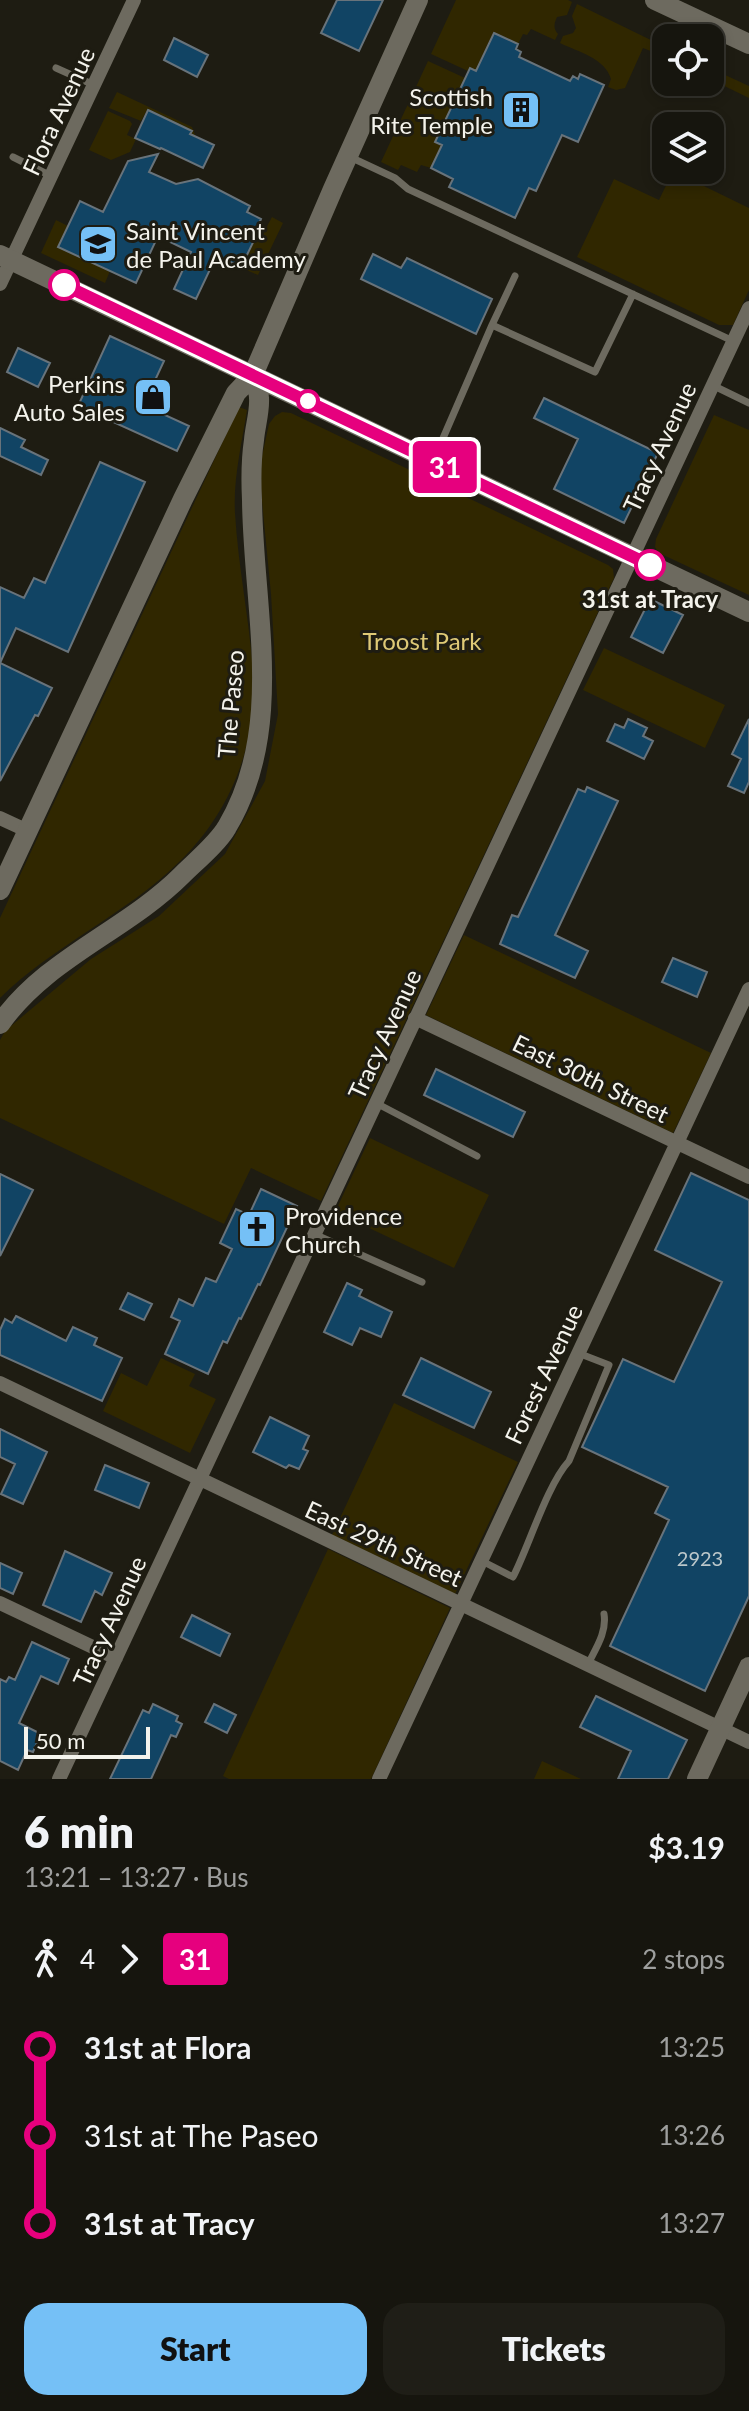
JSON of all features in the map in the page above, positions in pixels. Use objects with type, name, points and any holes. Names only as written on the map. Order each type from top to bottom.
[{"type":"main road","points":[[0,890],[183,499],[236,393],[253,375],[418,0]]},
{"type":"main road","points":[[655,0],[749,44]]},
{"type":"main road","points":[[6,258],[749,612]]},
{"type":"main road","name":"The Paseo","points":[[0,1024],[10,1010],[57,966],[149,904],[180,877],[226,829],[246,787],[258,740],[263,664],[252,501],[252,453],[260,399],[253,375]]},
{"type":"main road","points":[[697,1779],[747,1678]]},
{"type":"street","name":"Flora Avenue","points":[[0,284],[6,258],[51,176],[134,0]]},
{"type":"street","name":"Tracy Avenue","points":[[59,1779],[749,308]]},
{"type":"street","points":[[0,818],[28,831]]},
{"type":"street","name":"Forest Avenue","points":[[379,1779],[749,989]]},
{"type":"street","name":"East 30th Street","points":[[415,1018],[749,1177]]},
{"type":"street","name":"East 29th Street","points":[[0,1383],[749,1742]]},
{"type":"street","points":[[0,1603],[116,1658]]},
{"type":"lane","points":[[56,68],[94,85]]},
{"type":"lane","points":[[348,156],[395,178],[408,189],[733,341]]},
{"type":"lane","points":[[13,157],[51,176]]},
{"type":"lane","points":[[433,461],[515,276]]},
{"type":"lane","points":[[492,325],[595,372],[633,294]]},
{"type":"lane","points":[[712,385],[749,403]]},
{"type":"lane","points":[[376,1103],[477,1156]]},
{"type":"lane","points":[[314,1234],[422,1282]]},
{"type":"lane","points":[[480,1561],[513,1577],[563,1467],[569,1461],[609,1365],[578,1353]]},
{"type":"lane","points":[[588,1664],[604,1631],[604,1614]]},
{"type":"green space","points":[[456,0],[572,2],[567,15],[557,17],[554,26],[558,34],[555,40],[531,29],[527,35],[523,34],[518,44],[494,33],[476,71],[470,68],[468,71],[431,54]]},
{"type":"green space","points":[[577,4],[652,41],[652,52],[643,48],[625,88],[616,90],[608,87],[611,79],[603,66],[590,56],[560,43],[563,36],[573,33],[576,28],[572,16]]},
{"type":"green space","points":[[428,61],[465,78],[435,142],[442,145],[431,168],[421,165],[417,172],[401,165],[398,170],[381,162]]},
{"type":"green space","points":[[724,74],[749,86],[749,98],[724,86]]},
{"type":"green space","points":[[117,92],[192,127],[196,137],[190,134],[191,131],[147,110],[141,121],[109,108]]},
{"type":"green space","points":[[108,111],[130,121],[132,124],[127,135],[136,139],[130,152],[111,160],[89,150]]},
{"type":"green space","points":[[614,179],[659,200],[667,184],[700,184],[749,208],[749,290],[733,325],[719,325],[577,257]]},
{"type":"green space","points":[[272,217],[283,223],[258,275],[226,261],[239,265],[242,258],[246,259],[260,228],[265,230]]},
{"type":"green space","points":[[56,220],[68,226],[59,247],[110,271],[105,283],[41,253]]},
{"type":"green space","points":[[239,407],[247,410],[237,474],[235,513],[253,670],[253,697],[251,724],[237,775],[213,821],[179,862],[136,898],[43,962],[0,998],[0,918]]},
{"type":"green space","name":"Troost Park","points":[[282,412],[291,413],[608,565],[613,569],[614,578],[321,1201],[251,1168],[224,1224],[0,1118],[0,1040],[5,1031],[91,959],[159,916],[225,854],[265,781],[278,714],[259,470],[269,424]]},
{"type":"green space","points":[[714,415],[749,430],[749,595],[659,553],[655,547]]},
{"type":"green space","points":[[604,648],[725,705],[705,748],[583,690]]},
{"type":"green space","points":[[464,935],[711,1053],[673,1133],[426,1015]]},
{"type":"green space","points":[[370,1138],[489,1195],[454,1268],[335,1212]]},
{"type":"green space","points":[[161,1358],[195,1374],[189,1386],[216,1399],[190,1453],[103,1411],[121,1373],[147,1386]]},
{"type":"green space","points":[[394,1403],[518,1462],[455,1594],[332,1535]]},
{"type":"green space","points":[[328,1549],[450,1608],[371,1779],[229,1779],[223,1776]]},
{"type":"green space","points":[[542,1761],[581,1779],[534,1779]]},
{"type":"building","points":[[337,0],[383,0],[359,51],[321,33]]},
{"type":"building","name":"Scottish Rite Temple","points":[[494,33],[518,44],[519,57],[570,81],[573,76],[578,79],[580,74],[604,85],[578,142],[562,135],[536,191],[529,188],[515,218],[449,187],[453,179],[431,168],[442,145],[435,142],[470,68],[476,71]]},
{"type":"building","points":[[174,38],[208,55],[197,77],[164,60]]},
{"type":"building","points":[[148,110],[214,145],[203,168],[135,138]]},
{"type":"building","points":[[158,154],[149,172],[176,184],[198,179],[250,206],[247,212],[261,219],[260,228],[245,259],[242,258],[239,266],[226,260],[223,267],[213,263],[196,299],[174,289],[191,252],[158,236],[136,283],[58,247],[80,201],[103,212],[128,161]]},
{"type":"building","points":[[373,254],[401,268],[407,258],[492,299],[476,334],[361,279]]},
{"type":"building","points":[[110,336],[164,361],[150,391],[159,396],[156,411],[189,426],[177,451],[78,406]]},
{"type":"building","points":[[18,348],[50,363],[38,387],[7,372]]},
{"type":"building","points":[[544,398],[658,453],[624,523],[554,489],[578,439],[534,418]]},
{"type":"building","points":[[0,428],[25,440],[21,447],[48,460],[41,475],[0,456]]},
{"type":"building","points":[[100,462],[145,482],[68,652],[16,628],[0,663],[0,587],[24,598],[34,578],[45,583]]},
{"type":"building","points":[[650,599],[683,615],[663,653],[631,637]]},
{"type":"building","points":[[0,663],[52,688],[0,781]]},
{"type":"building","points":[[628,719],[647,728],[643,736],[653,741],[644,759],[607,741],[615,724],[624,728]]},
{"type":"building","points":[[749,719],[749,782],[744,793],[728,786],[741,759],[732,754]]},
{"type":"building","points":[[587,787],[618,801],[555,935],[588,951],[575,978],[500,944],[512,915],[518,917],[578,789],[585,792]]},
{"type":"building","points":[[673,958],[707,972],[697,997],[662,982]]},
{"type":"building","points":[[436,1069],[525,1112],[513,1137],[424,1095]]},
{"type":"building","points":[[691,1173],[749,1200],[749,1596],[705,1691],[610,1646],[669,1520],[655,1513],[668,1487],[582,1447],[623,1359],[674,1382],[722,1282],[655,1250]]},
{"type":"building","points":[[0,1174],[33,1190],[0,1256]]},
{"type":"building","points":[[261,1189],[297,1206],[260,1285],[227,1343],[223,1341],[208,1374],[165,1354],[180,1321],[171,1317],[179,1299],[193,1306],[206,1278],[216,1282],[232,1249],[220,1243],[236,1209],[249,1215]]},
{"type":"building","points":[[347,1283],[362,1290],[359,1296],[392,1312],[381,1337],[360,1328],[352,1345],[324,1332]]},
{"type":"building","points":[[128,1293],[152,1304],[144,1320],[120,1309]]},
{"type":"building","points":[[16,1316],[66,1341],[73,1327],[97,1338],[94,1345],[122,1358],[102,1401],[0,1355],[0,1330],[5,1319],[12,1323]]},
{"type":"building","points":[[421,1358],[491,1392],[474,1428],[403,1395]]},
{"type":"building","points":[[270,1417],[309,1436],[303,1449],[308,1451],[299,1469],[289,1465],[286,1468],[253,1452]]},
{"type":"building","points":[[0,1429],[47,1452],[23,1504],[1,1494],[15,1464],[0,1457]]},
{"type":"building","points":[[105,1465],[149,1483],[139,1508],[95,1490]]},
{"type":"building","points":[[65,1551],[112,1573],[102,1595],[95,1591],[81,1622],[43,1605]]},
{"type":"building","points":[[0,1563],[22,1573],[13,1594],[0,1588]]},
{"type":"building","points":[[192,1615],[230,1634],[220,1656],[181,1637]]},
{"type":"building","points":[[32,1642],[69,1659],[58,1684],[41,1676],[19,1723],[41,1734],[33,1752],[27,1750],[18,1770],[0,1761],[0,1679],[6,1682],[9,1677],[15,1680]]},
{"type":"building","points":[[596,1696],[687,1740],[668,1779],[618,1779],[631,1751],[580,1727]]},
{"type":"building","points":[[153,1704],[178,1716],[176,1721],[182,1724],[176,1737],[171,1735],[151,1779],[110,1779],[143,1710],[149,1713]]},
{"type":"building","points":[[214,1704],[236,1715],[227,1733],[205,1722]]},
{"type":"bus line","name":"31","points":[[64,285],[650,565]]},
{"type":"place","name":"Scottish Rite Temple","points":[[521,110]]},
{"type":"place","name":"Saint Vincent de Paul Academy","points":[[98,244]]},
{"type":"place","name":"Perkins Auto Sales","points":[[153,397]]},
{"type":"place","name":"31st at Tracy","points":[[650,565]]},
{"type":"place","name":"Providence Church","points":[[257,1229]]}]
